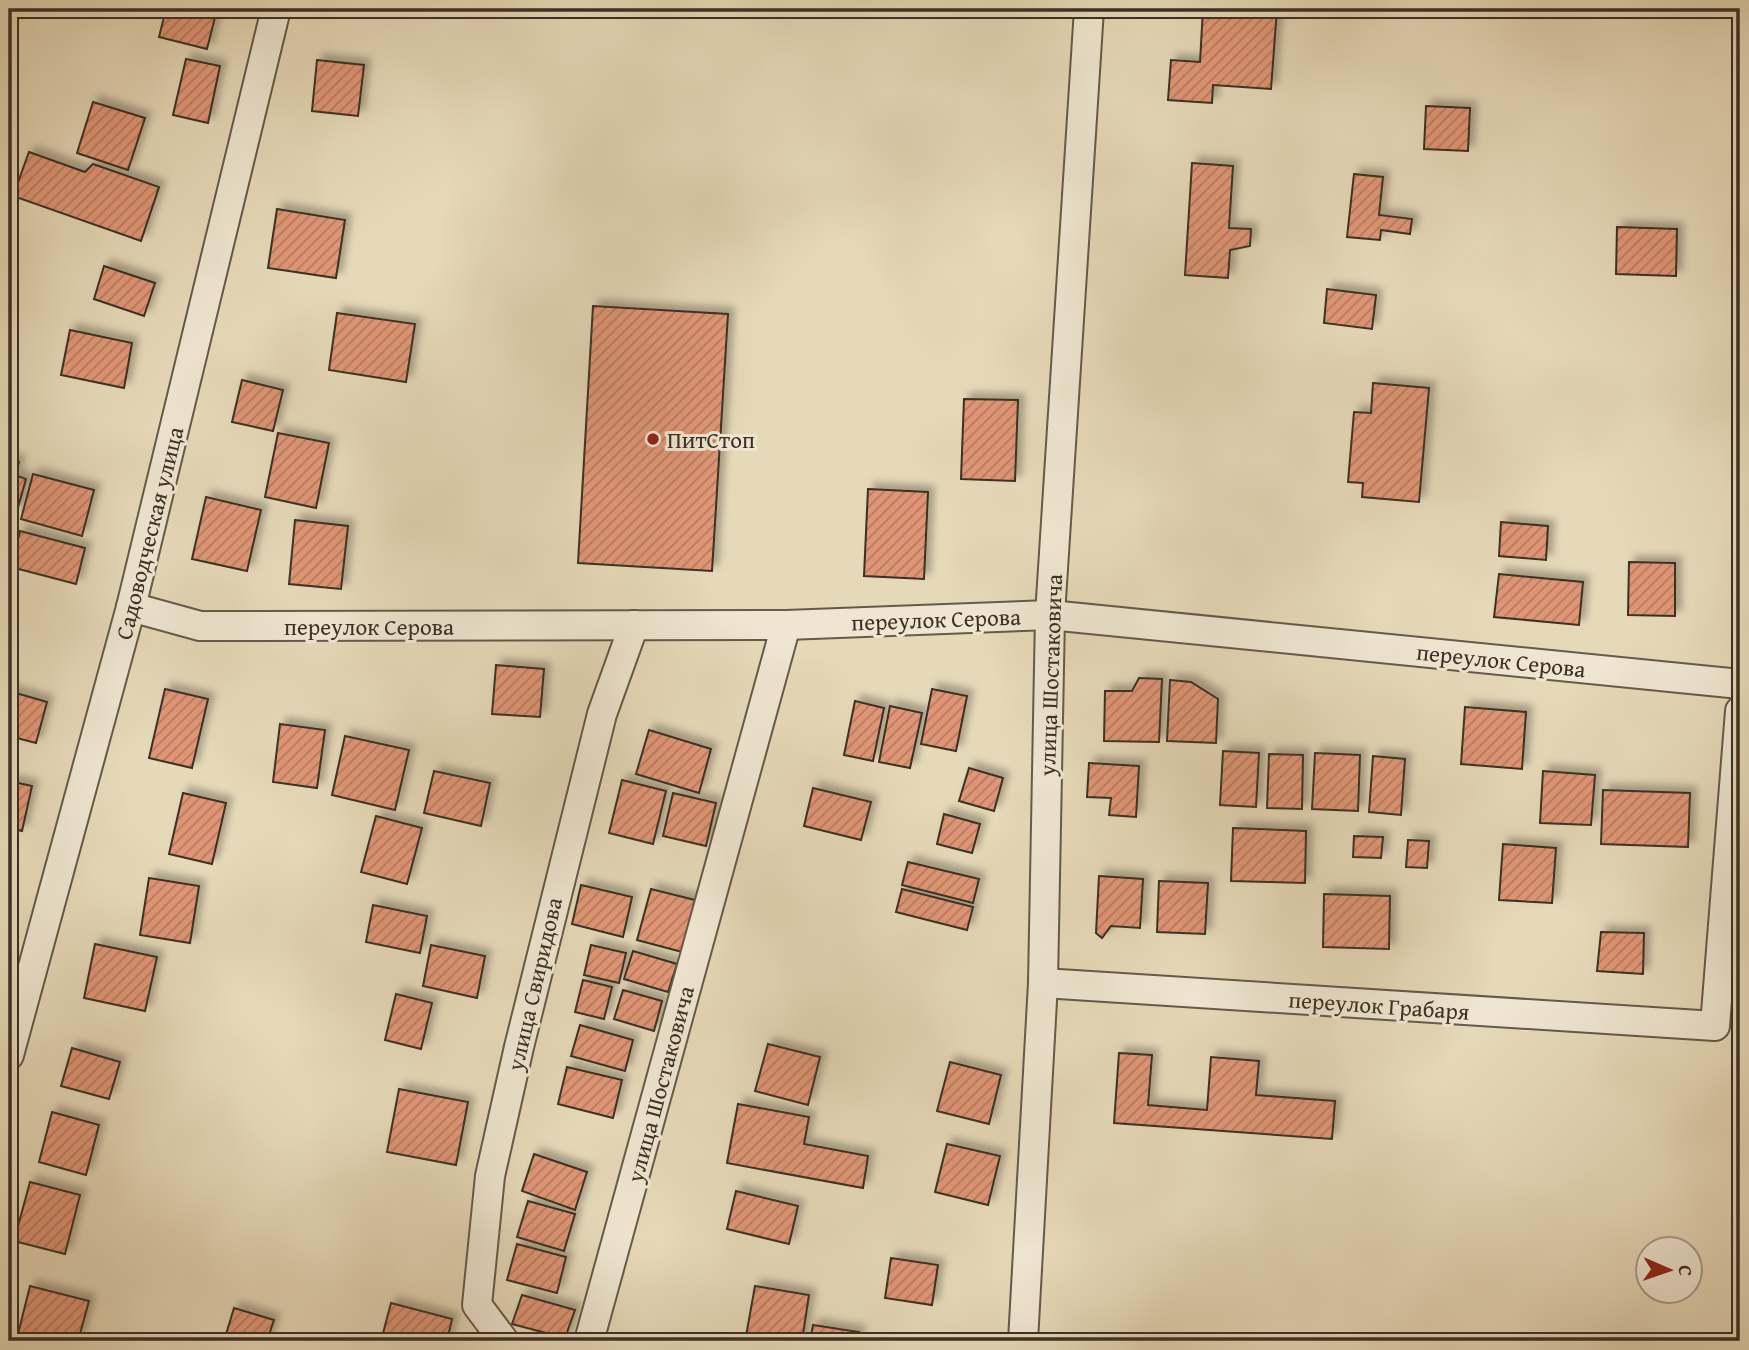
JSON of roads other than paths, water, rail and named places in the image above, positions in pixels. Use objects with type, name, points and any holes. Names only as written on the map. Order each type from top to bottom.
[{"type":"street","name":"Садоводческая улица","points":[[9,1055],[131,607],[276,9]]},
{"type":"street","name":"улица Шостаковича","points":[[1023,1341],[1043,984],[1050,615],[1088,9]]},
{"type":"street","name":"переулок Серова","points":[[131,607],[200,626],[786,625],[1050,615],[1740,684]]},
{"type":"street","name":"улица Свиридова","points":[[505,1341],[477,1305],[490,1176],[538,965],[602,714],[634,625]]},
{"type":"street","name":"улица Шостаковича","points":[[589,1341],[786,625]]},
{"type":"street","name":"переулок Грабаря","points":[[1043,984],[1716,1026],[1740,711]]},
{"type":"place","name":"ПитСтоп","points":[[653,439]]}]
